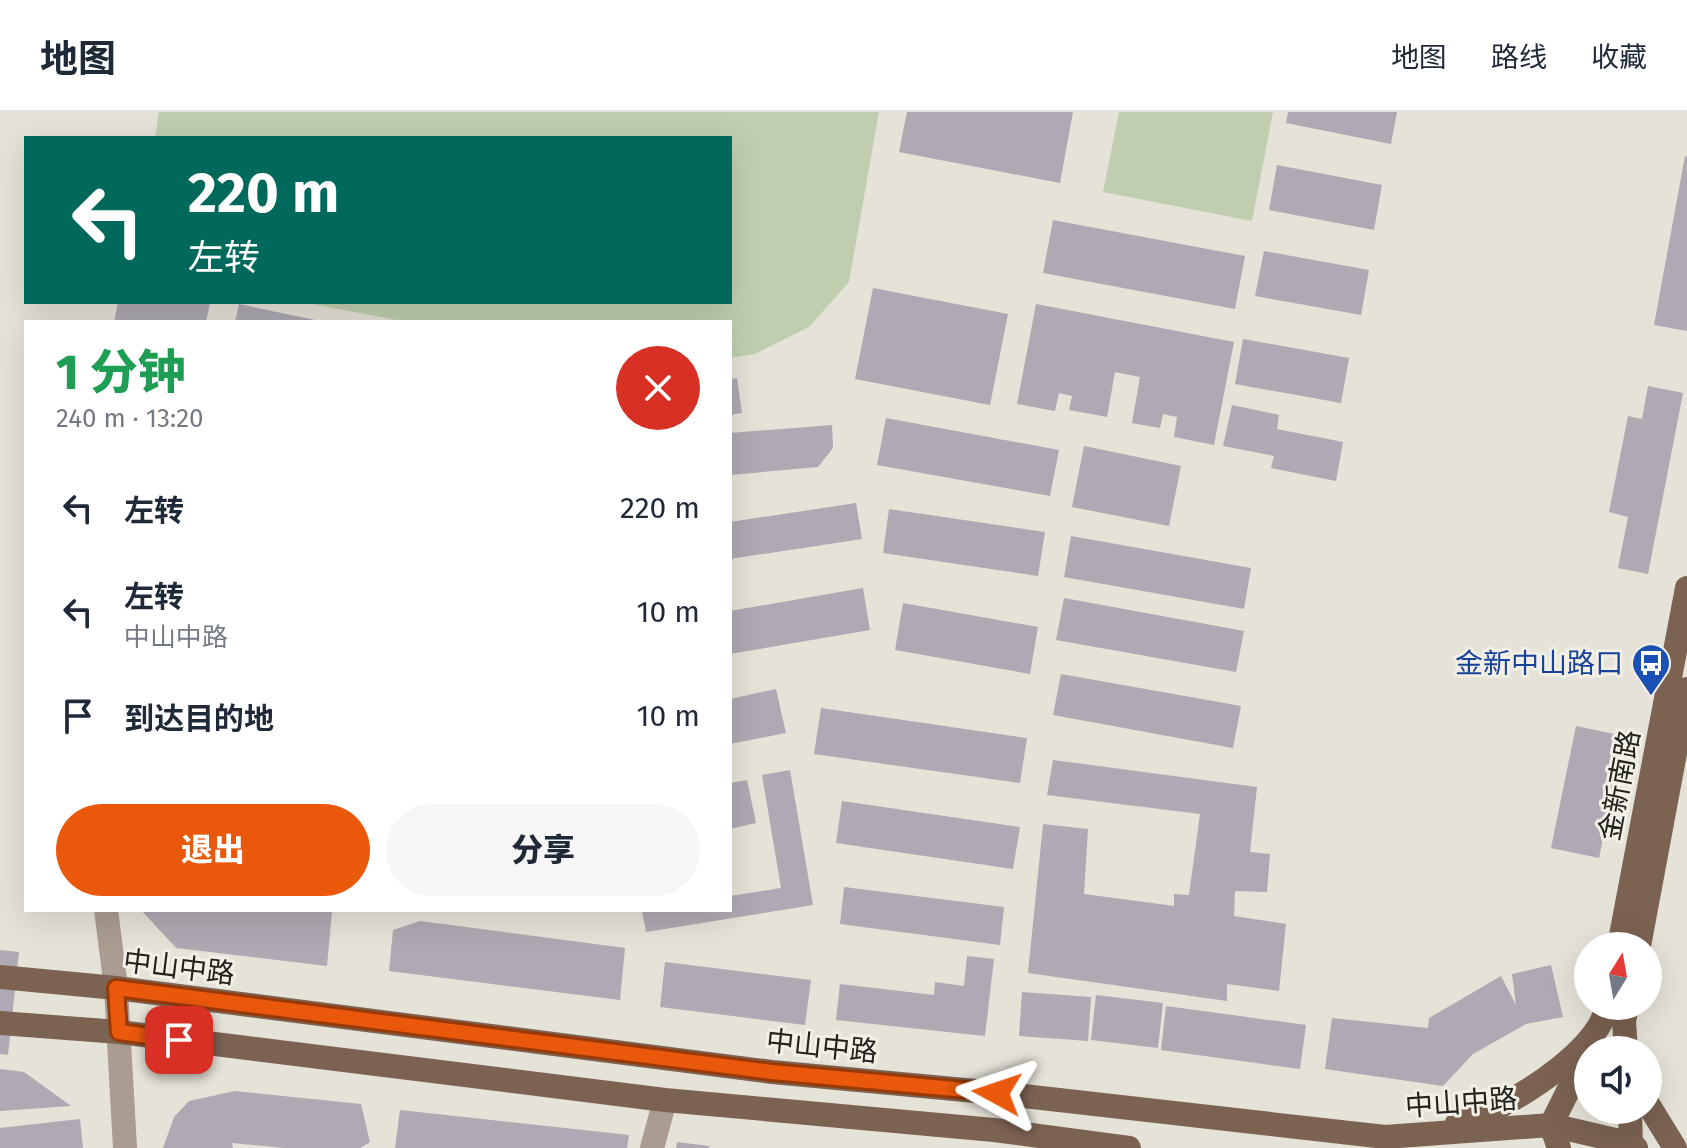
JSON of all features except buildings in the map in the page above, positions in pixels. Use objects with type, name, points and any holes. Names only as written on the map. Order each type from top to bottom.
[{"type":"main road","name":"金新南路","points":[[1622,932],[1687,588]]},
{"type":"main road","name":"金新南路","points":[[1642,932],[1687,689]]},
{"type":"main road","name":"中山中路","points":[[0,977],[116,988],[757,1070],[1013,1094],[1385,1137],[1555,1136],[1633,1147]]},
{"type":"main road","points":[[1385,1137],[1442,1127],[1490,1112],[1542,1081],[1576,1055],[1609,1020]]},
{"type":"main road","points":[[1599,1036],[1611,1020]]},
{"type":"main road","points":[[0,1023],[119,1032],[665,1100],[994,1130],[1129,1148]]},
{"type":"main road","points":[[1555,1136],[1574,1086]]},
{"type":"main road","points":[[1631,1124],[1633,1147]]},
{"type":"main road","points":[[1660,1124],[1675,1148]]},
{"type":"street","points":[[106,912],[116,988],[125,1148]]},
{"type":"street","points":[[652,1148],[665,1100]]},
{"type":"green space","points":[[159,112],[879,112],[849,282],[809,327],[755,354],[732,358],[732,320],[396,320],[312,304],[732,304],[732,136],[155,136]]},
{"type":"green space","points":[[1119,112],[1273,112],[1252,221],[1103,192]]},
{"type":"place","name":"金新中山路口","points":[[1651,697]]},
{"type":"route","points":[[179,1040],[119,1032],[116,988],[772,1072],[997,1093]]}]
